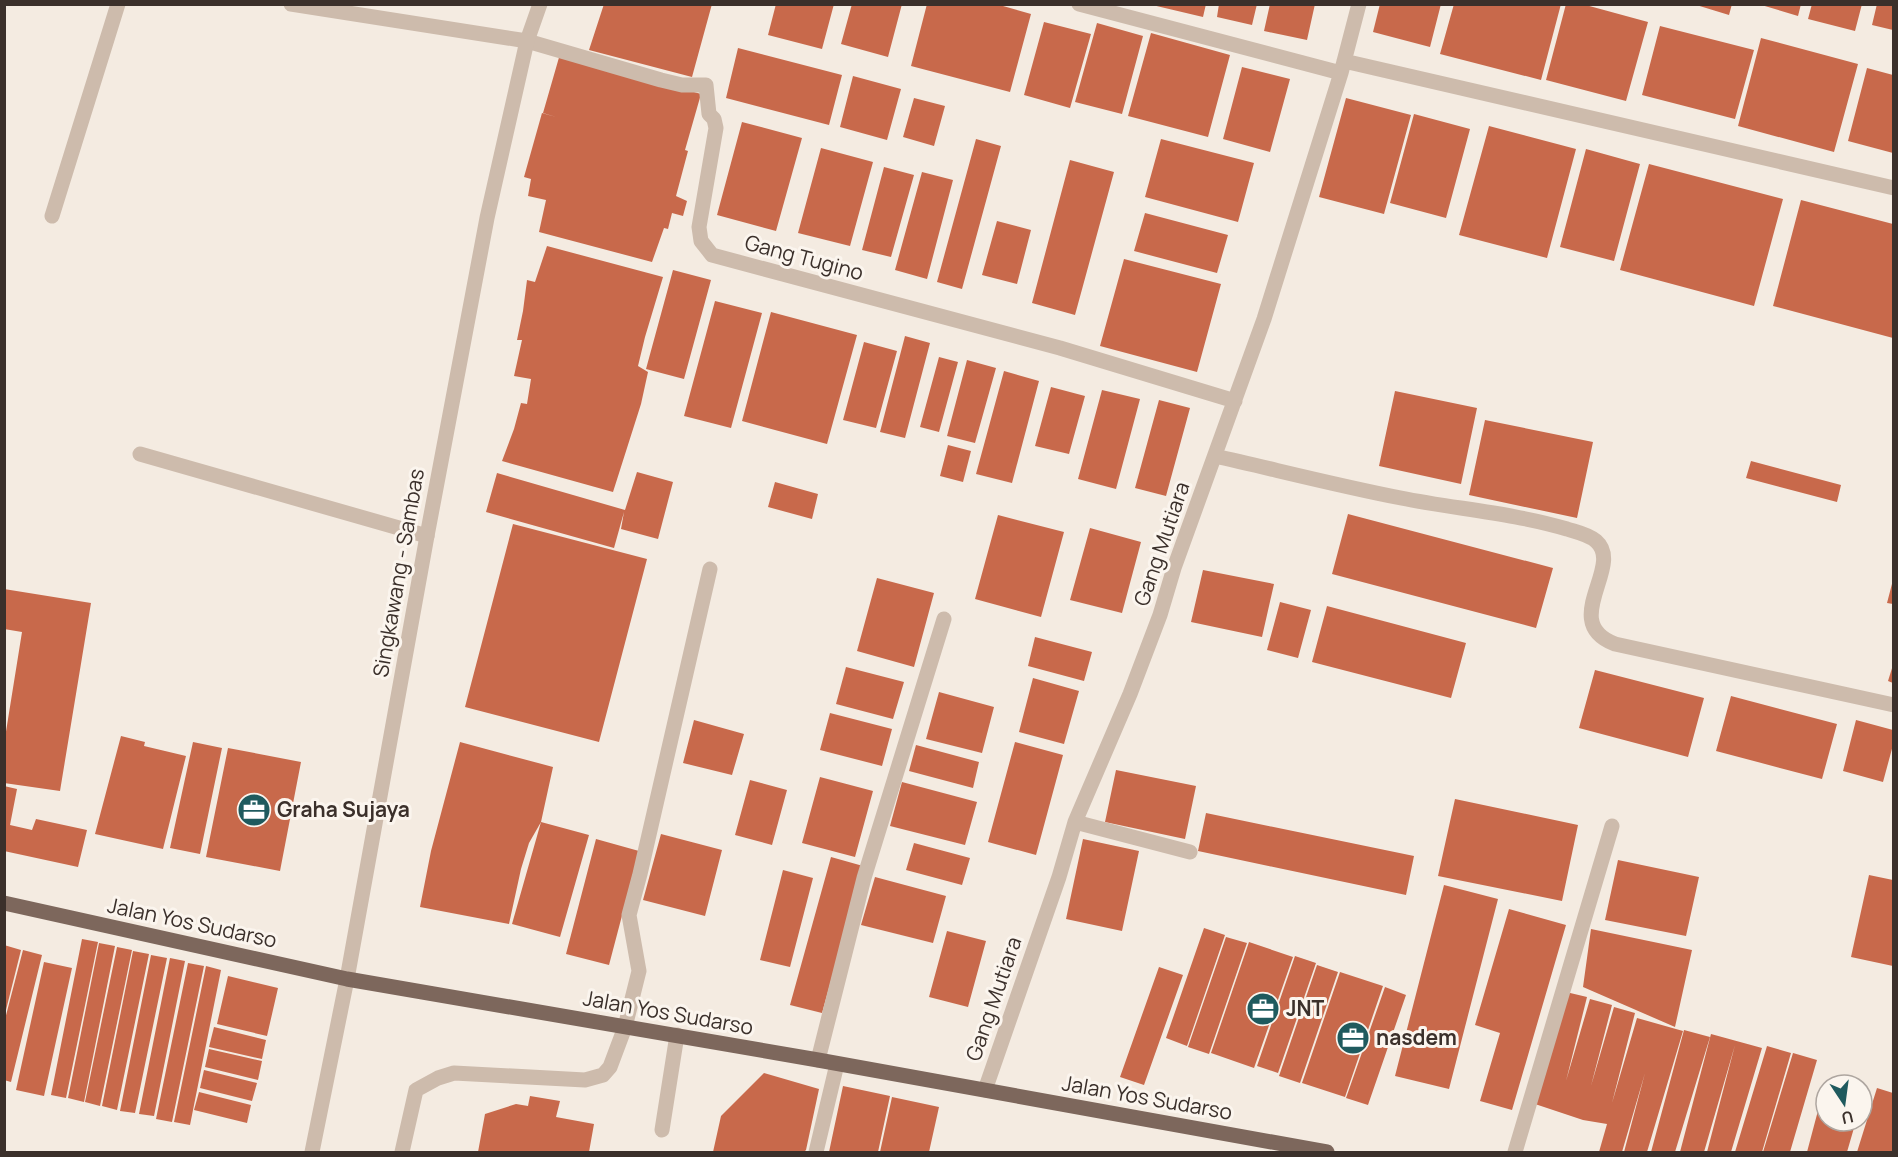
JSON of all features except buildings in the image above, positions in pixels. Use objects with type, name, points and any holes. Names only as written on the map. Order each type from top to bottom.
[{"type":"main road","name":"Jalan Yos Sudarso","points":[[4,903],[347,979],[985,1090],[1267,1147],[1327,1152]]},
{"type":"street","points":[[52,216],[118,4]]},
{"type":"street","points":[[291,4],[527,41]]},
{"type":"street","name":"Singkawang - Sambas","points":[[312,1152],[347,979],[487,218],[527,41],[540,4]]},
{"type":"street","points":[[1079,4],[1342,67],[1893,188]]},
{"type":"street","name":"Gang Mutiara","points":[[985,1090],[1059,877],[1075,822],[1131,694],[1264,319],[1342,67],[1359,4]]},
{"type":"street","name":"Gang Tugino","points":[[527,41],[661,80],[682,85],[706,85],[710,114],[716,128],[699,227],[701,241],[712,255],[1060,348],[1235,400]]},
{"type":"street","points":[[140,454],[427,536]]},
{"type":"street","points":[[1215,456],[1402,498],[1540,521],[1584,534],[1596,541],[1602,549],[1604,562],[1592,605],[1592,620],[1596,632],[1604,639],[1615,644],[1893,705]]},
{"type":"street","points":[[402,1152],[416,1090],[438,1078],[454,1073],[585,1080],[603,1075],[610,1067],[625,1027],[639,971],[629,915],[710,569]]},
{"type":"street","points":[[818,1060],[864,878],[944,619]]},
{"type":"street","points":[[1075,822],[1190,852]]},
{"type":"street","points":[[1515,1152],[1612,826]]},
{"type":"street","points":[[662,1130],[677,1035]]},
{"type":"street","points":[[816,1152],[837,1064]]},
{"type":"place","name":"Graha Sujaya","points":[[254,810]]},
{"type":"place","name":"JNT","points":[[1263,1009]]},
{"type":"place","name":"nasdem","points":[[1353,1038]]}]
